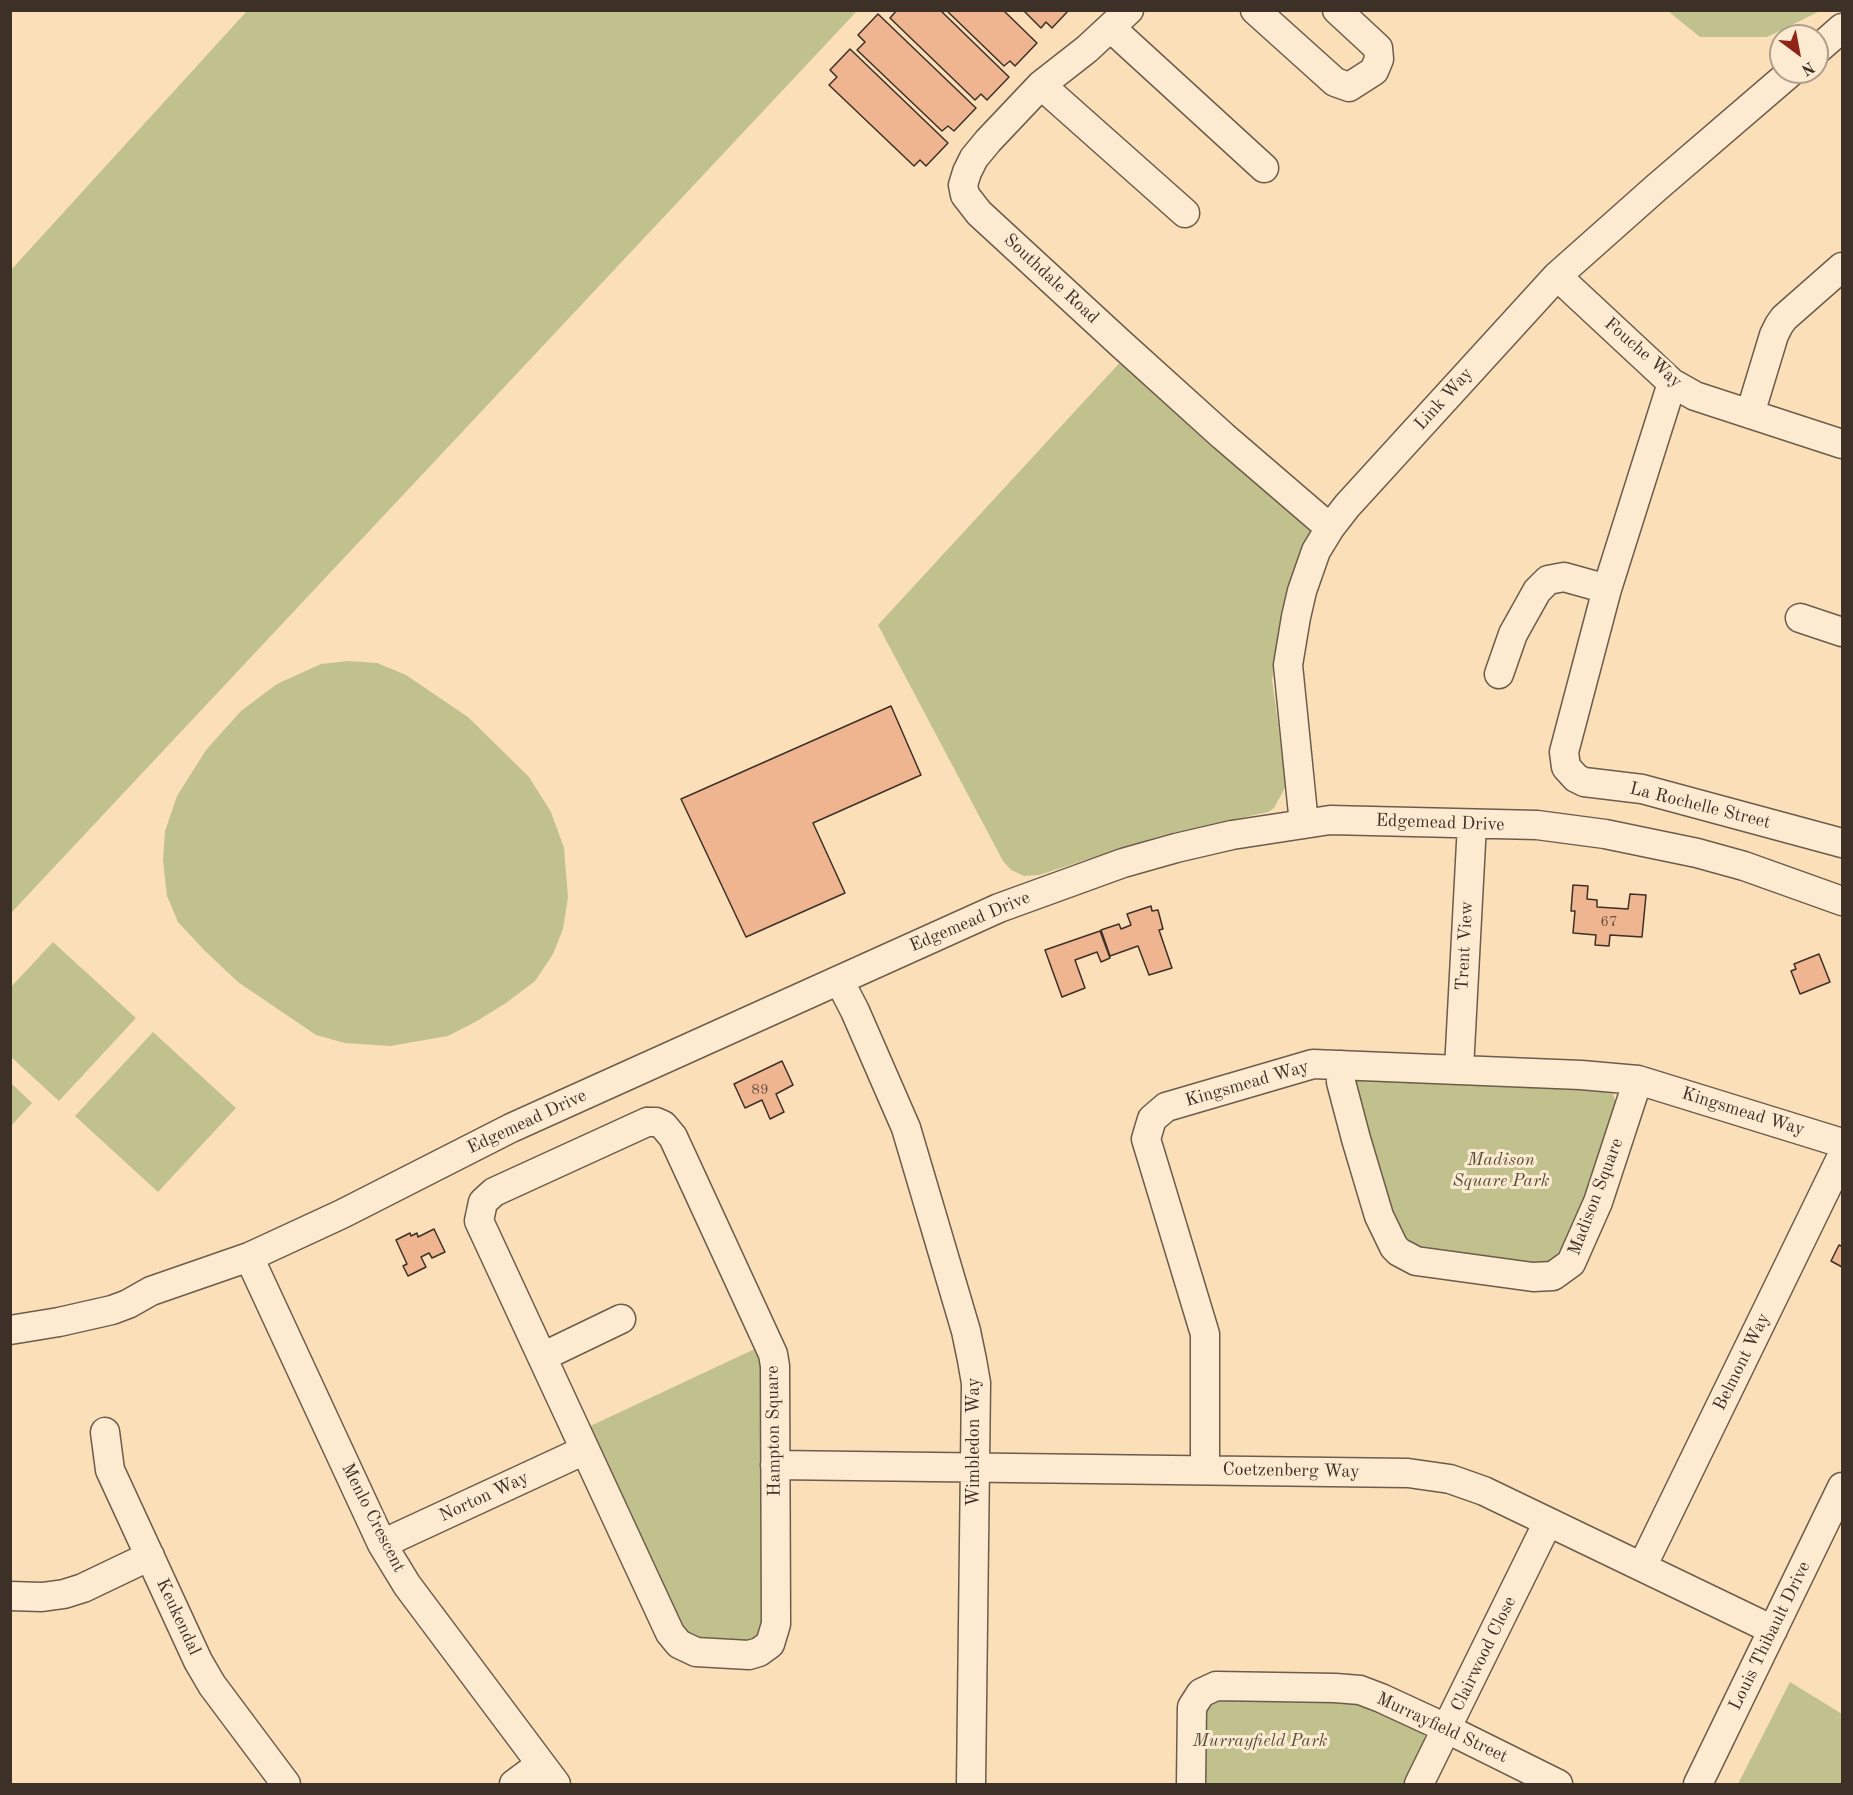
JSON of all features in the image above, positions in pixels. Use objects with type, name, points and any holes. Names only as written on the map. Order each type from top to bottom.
[{"type":"street","points":[[1255,10],[1335,82],[1349,87],[1374,71],[1379,59],[1378,48],[1336,10]]},
{"type":"street","points":[[1120,19],[1264,168]]},
{"type":"street","name":"Southdale Road","points":[[1120,19],[1041,85],[988,141],[974,159],[963,185],[968,201],[1214,428],[1330,528]]},
{"type":"street","points":[[1829,39],[1842,28]]},
{"type":"street","name":"Link Way","points":[[1304,824],[1288,665],[1302,591],[1316,551],[1330,528],[1347,506],[1557,276],[1777,84]]},
{"type":"street","points":[[1041,85],[1185,213]]},
{"type":"street","points":[[1750,414],[1779,325],[1842,267]]},
{"type":"street","name":"Fouche Way","points":[[1557,276],[1672,383],[1695,396],[1842,444]]},
{"type":"street","name":"La Rochelle Street","points":[[1672,383],[1607,589],[1564,752],[1566,767],[1569,773],[1584,782],[1642,789],[1842,843]]},
{"type":"street","points":[[1498,674],[1513,634],[1537,591],[1548,580],[1564,577],[1607,589]]},
{"type":"street","points":[[1800,618],[1842,632]]},
{"type":"street","name":"Edgemead Drive","points":[[10,1330],[112,1310],[151,1291],[249,1257],[323,1223],[511,1128],[999,908],[1123,863],[1232,835],[1330,820],[1537,825],[1628,838],[1697,853],[1842,901]]},
{"type":"street","name":"Trent View","points":[[1459,1069],[1472,824]]},
{"type":"street","name":"Wimbledon Way","points":[[839,980],[906,1128],[966,1331],[976,1383],[971,1785]]},
{"type":"street","name":"Kingsmead Way","points":[[1205,1469],[1205,1334],[1146,1139],[1152,1119],[1166,1107],[1313,1064],[1459,1069],[1638,1080],[1842,1143]]},
{"type":"street","name":"Madison Square","points":[[1341,1065],[1341,1082],[1356,1139],[1379,1216],[1394,1247],[1416,1262],[1533,1277],[1553,1276],[1571,1263],[1599,1202],[1638,1080]]},
{"type":"street","name":"Hampton Square","points":[[647,1122],[656,1122],[669,1131],[677,1145],[773,1354],[775,1366],[776,1624],[770,1644],[759,1652],[749,1655],[696,1652],[679,1644],[670,1633],[585,1450],[479,1221],[483,1202],[494,1192],[647,1122]]},
{"type":"street","name":"Belmont Way","points":[[1642,1567],[1842,1156]]},
{"type":"street","name":"Menlo Crescent","points":[[249,1257],[382,1544],[407,1585],[549,1774]]},
{"type":"street","name":"Edgemead Drive","points":[[10,1313],[116,1292],[151,1291]]},
{"type":"street","points":[[542,1357],[621,1319]]},
{"type":"street","name":"Keukendal","points":[[105,1432],[110,1470],[198,1660],[212,1685],[286,1785]]},
{"type":"street","name":"Norton Way","points":[[382,1544],[585,1450]]},
{"type":"street","name":"Coetzenberg Way","points":[[775,1465],[1408,1473],[1450,1479],[1484,1491],[1773,1630]]},
{"type":"street","name":"Louis Thibault Drive","points":[[1698,1785],[1842,1487]]},
{"type":"street","name":"Clairwood Close","points":[[1419,1785],[1548,1522]]},
{"type":"street","points":[[10,1596],[42,1597],[64,1594],[83,1588],[150,1556]]},
{"type":"street","name":"Murrayfield Street","points":[[1191,1785],[1192,1707],[1201,1693],[1216,1686],[1360,1690],[1381,1698],[1558,1785]]},
{"type":"street","points":[[514,1785],[549,1774]]},
{"type":"green space","points":[[247,11],[857,11],[11,913],[11,270]]},
{"type":"green space","points":[[1668,11],[1820,11],[1794,24],[1769,24],[1769,36],[1767,37],[1700,37]]},
{"type":"green space","points":[[1124,358],[1314,527],[1291,594],[1272,679],[1286,786],[1274,808],[1268,812],[1163,835],[1039,875],[1024,876],[1011,870],[1003,861],[878,625]]},
{"type":"green space","points":[[348,661],[377,663],[406,675],[468,717],[529,777],[551,812],[564,848],[568,897],[563,929],[553,954],[535,981],[506,1003],[448,1036],[390,1046],[345,1043],[316,1035],[238,982],[178,922],[167,896],[163,861],[165,831],[177,796],[206,750],[241,711],[277,684],[321,664]]},
{"type":"green space","points":[[53,942],[136,1018],[59,1101],[10,1056],[11,987]]},
{"type":"green space","points":[[153,1032],[236,1108],[158,1192],[75,1116]]},
{"type":"green space","name":"Madison Square Park","points":[[1362,1076],[1609,1089],[1617,1106],[1569,1249],[1547,1265],[1400,1245],[1355,1085]]},
{"type":"green space","points":[[11,1083],[32,1103],[10,1126]]},
{"type":"green space","points":[[759,1347],[763,1357],[764,1630],[754,1643],[701,1642],[684,1635],[586,1428]]},
{"type":"green space","points":[[1790,1682],[1842,1714],[1842,1784],[1738,1784]]},
{"type":"green space","name":"Murrayfield Park","points":[[1213,1698],[1347,1699],[1422,1730],[1427,1742],[1409,1784],[1201,1784],[1202,1714]]},
{"type":"building","points":[[897,10],[940,10],[1009,77],[987,100],[981,94],[975,100],[890,18]]},
{"type":"building","points":[[946,10],[1003,10],[1037,43],[1015,66],[1010,61],[1004,66]]},
{"type":"building","points":[[1023,10],[1069,10],[1052,28],[1046,22],[1041,28]]},
{"type":"building","points":[[878,14],[976,108],[954,131],[948,126],[942,131],[857,50],[865,42],[858,35]]},
{"type":"building","points":[[850,49],[948,143],[926,166],[920,160],[914,166],[829,85],[837,77],[830,70]]},
{"type":"building","points":[[891,706],[921,775],[813,823],[845,893],[746,937],[681,799]]},
{"type":"building","points":[[1573,885],[1588,886],[1587,899],[1597,900],[1597,907],[1628,909],[1630,894],[1646,895],[1642,937],[1610,935],[1609,946],[1595,945],[1596,935],[1573,933],[1575,911],[1571,911]]},
{"type":"building","points":[[1151,906],[1152,911],[1158,910],[1163,929],[1159,930],[1172,968],[1149,975],[1138,946],[1110,956],[1101,930],[1119,924],[1121,929],[1131,925],[1127,914]]},
{"type":"building","points":[[1100,931],[1110,958],[1101,962],[1097,952],[1075,960],[1085,988],[1062,997],[1045,950]]},
{"type":"building","points":[[1819,954],[1830,982],[1800,994],[1791,971],[1796,969],[1794,964]]},
{"type":"building","points":[[782,1061],[793,1085],[776,1094],[784,1112],[770,1119],[762,1100],[745,1108],[734,1084]]},
{"type":"building","points":[[434,1229],[445,1252],[432,1258],[429,1253],[421,1257],[426,1267],[408,1276],[403,1266],[407,1264],[396,1240],[410,1233],[411,1236],[417,1233],[418,1237]]},
{"type":"building","points":[[1842,1244],[1842,1267],[1831,1261],[1839,1245]]}]
